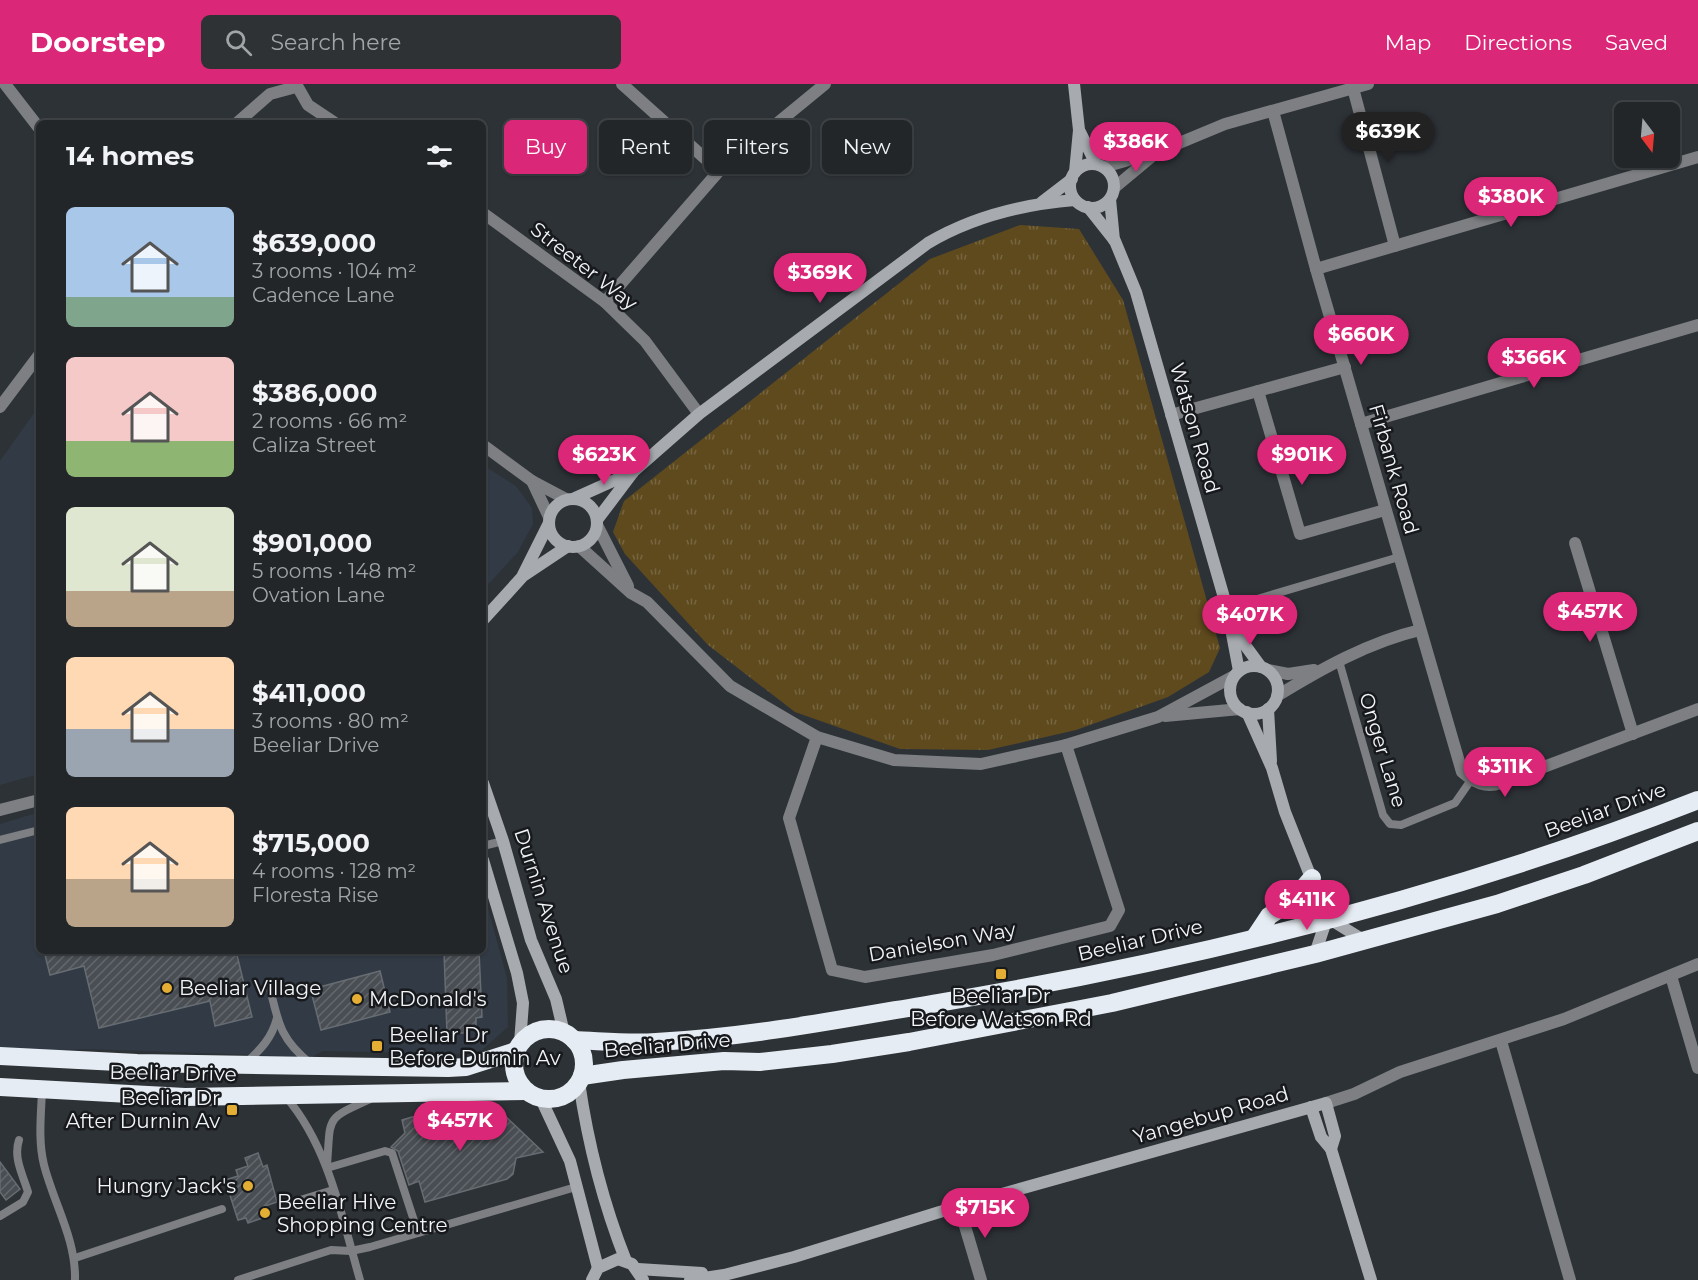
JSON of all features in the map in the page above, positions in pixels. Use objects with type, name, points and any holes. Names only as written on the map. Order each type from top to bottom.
[{"type":"highway","name":"Beeliar Drive","points":[[569,1036],[652,1042],[790,1027],[1022,989],[1256,937],[1327,918],[1511,866],[1698,800]]},
{"type":"highway","name":"Beeliar Drive","points":[[580,1079],[724,1061],[760,1062],[909,1042],[1102,1005],[1315,954],[1525,895],[1698,831]]},
{"type":"highway","points":[[1256,937],[1269,916],[1293,900],[1312,878]]},
{"type":"highway","points":[[541,1030],[569,1036],[583,1057],[580,1079],[563,1096],[533,1095],[514,1069],[518,1047],[541,1030]]},
{"type":"highway","name":"Beeliar Drive","points":[[0,1056],[244,1065],[311,1064],[448,1068],[466,1067],[518,1047]]},
{"type":"highway","name":"Beeliar Drive","points":[[0,1088],[185,1097],[382,1093],[533,1095]]},
{"type":"street","points":[[4,84],[36,124]]},
{"type":"street","points":[[622,84],[704,158]]},
{"type":"street","points":[[781,120],[825,84]]},
{"type":"street","points":[[1074,84],[1079,130],[1071,192],[1075,200]]},
{"type":"street","points":[[1042,202],[1087,165],[1100,166],[1160,151],[1225,124],[1368,84]]},
{"type":"street","points":[[240,120],[270,93],[296,86],[308,105],[330,120]]},
{"type":"street","points":[[1353,88],[1395,246]]},
{"type":"street","name":"Firbank Road","points":[[1273,111],[1316,269],[1458,762],[1462,772],[1471,780]]},
{"type":"street","points":[[1079,130],[1100,166],[1114,179],[1112,193]]},
{"type":"street","points":[[486,617],[523,576],[574,546],[592,539],[597,522],[634,471],[699,414],[928,243],[961,225],[1042,202],[1075,200],[1088,207],[1100,207],[1112,193],[1160,151]]},
{"type":"street","points":[[1316,269],[1698,157]]},
{"type":"street","points":[[605,302],[716,174]]},
{"type":"street","name":"Watson Road","points":[[1112,193],[1114,241]]},
{"type":"street","name":"Watson Road","points":[[1088,207],[1114,241],[1136,292],[1227,608],[1232,627],[1237,673]]},
{"type":"street","name":"Streeter Way","points":[[486,215],[605,302],[645,341],[699,414]]},
{"type":"street","points":[[1361,424],[1698,325]]},
{"type":"street","points":[[0,407],[36,359]]},
{"type":"street","points":[[1171,415],[1345,367]]},
{"type":"street","points":[[1258,391],[1300,534],[1385,510]]},
{"type":"street","points":[[486,447],[532,481],[570,499],[591,505],[631,593]]},
{"type":"street","points":[[523,576],[558,503],[634,471]]},
{"type":"street","points":[[532,481],[555,540],[574,546],[631,593],[647,602],[730,686],[817,737],[894,760],[981,764],[1066,746],[1158,717],[1253,666],[1288,674],[1320,669],[1390,639],[1420,630]]},
{"type":"street","points":[[1575,543],[1633,734]]},
{"type":"street","name":"Watson Road","points":[[1232,627],[1264,668]]},
{"type":"street","points":[[1264,668],[1276,682],[1277,696]]},
{"type":"street","points":[[1272,768],[1268,709],[1277,696],[1320,669]]},
{"type":"street","points":[[1237,673],[1230,690],[1234,704],[1243,711],[1272,768],[1285,812],[1327,918],[1315,954]]},
{"type":"street","points":[[1158,717],[1243,711],[1254,713],[1268,709]]},
{"type":"street","points":[[1471,780],[1486,786],[1502,783],[1698,709]]},
{"type":"street","name":"Danielson Way","points":[[817,737],[789,818],[832,970],[865,977],[993,955],[1110,926],[1119,910],[1066,746]]},
{"type":"street","name":"Durnin Avenue","points":[[486,792],[503,841],[531,940],[569,1036]]},
{"type":"street","points":[[0,810],[36,801]]},
{"type":"street","points":[[486,870],[517,973],[523,1003],[518,1047]]},
{"type":"street","points":[[1327,918],[1365,940]]},
{"type":"street","name":"Yangebup Road","points":[[690,1280],[724,1275],[794,1257],[960,1206],[1326,1103],[1354,1094],[1400,1072],[1501,1041],[1698,964]]},
{"type":"street","points":[[1671,976],[1698,1068]]},
{"type":"street","points":[[1501,1041],[1570,1280]]},
{"type":"street","points":[[580,1079],[586,1133],[600,1189],[626,1261],[640,1274]]},
{"type":"street","points":[[533,1095],[562,1139],[576,1187],[593,1276]]},
{"type":"street","points":[[1326,1103],[1335,1136],[1331,1149]]},
{"type":"street","points":[[1311,1107],[1321,1137],[1331,1149],[1371,1280]]},
{"type":"street","points":[[960,1206],[981,1280]]},
{"type":"street","points":[[593,1276],[611,1260],[626,1261]]},
{"type":"street","name":"Yangebup Road","points":[[640,1274],[724,1275]]},
{"type":"lane","points":[[1227,608],[1399,557]]},
{"type":"lane","name":"Onger Lane","points":[[1339,662],[1383,815],[1390,824],[1401,825],[1455,802],[1471,780]]},
{"type":"lane","points":[[0,840],[36,831]]},
{"type":"lane","points":[[486,845],[503,841]]},
{"type":"lane","points":[[269,984],[277,1018],[290,1047],[311,1064]]},
{"type":"lane","points":[[244,1065],[265,1045],[274,1032],[277,1018]]},
{"type":"lane","points":[[42,1091],[44,1164],[75,1258],[75,1280]]},
{"type":"lane","points":[[327,1168],[329,1126],[334,1117],[343,1110],[382,1093]]},
{"type":"lane","points":[[286,1096],[314,1136],[327,1168],[360,1280]]},
{"type":"lane","points":[[0,1216],[23,1202],[28,1192],[19,1165],[16,1148],[18,1140]]},
{"type":"lane","points":[[327,1168],[385,1151],[392,1153],[418,1233]]},
{"type":"lane","points":[[238,1280],[331,1250],[351,1251],[576,1187]]},
{"type":"lane","points":[[297,1201],[333,1190]]},
{"type":"lane","points":[[75,1258],[222,1209]]},
{"type":"shaded area","points":[[36,410],[36,775],[0,785],[0,461]]},
{"type":"shaded area","points":[[486,467],[516,486],[532,508],[533,524],[518,552],[486,587]]},
{"type":"shaded area","points":[[36,813],[36,954],[486,954],[486,901],[507,978],[508,1027],[482,1050],[462,1054],[323,1051],[312,1057],[87,1049],[35,1051],[0,1047],[0,824]]},
{"type":"green space","points":[[1020,225],[1079,229],[1123,300],[1220,648],[1209,672],[1168,697],[1076,730],[988,750],[900,749],[795,712],[708,645],[625,554],[613,532],[624,501],[930,259]]},
{"type":"building","name":"Beeliar Village","points":[[45,954],[237,954],[252,1017],[215,1026],[210,1001],[99,1028],[84,966],[50,975]]},
{"type":"building","points":[[444,954],[479,954],[482,1017],[476,1018],[476,1027],[464,1028],[464,1033],[447,1033]]},
{"type":"building","points":[[380,971],[390,1012],[321,1030],[312,995],[316,988]]},
{"type":"building","points":[[502,1113],[543,1152],[516,1158],[513,1174],[507,1179],[425,1202],[419,1181],[409,1185],[398,1151],[391,1147],[405,1133],[402,1120],[412,1117]]},
{"type":"building","name":"Hungry Jack's","points":[[258,1153],[263,1167],[267,1165],[277,1202],[265,1206],[268,1216],[248,1223],[246,1218],[238,1220],[225,1180],[238,1176],[236,1170],[248,1166],[245,1158]]},
{"type":"building","points":[[0,1162],[20,1189],[6,1200],[0,1192]]},
{"type":"place","name":"Beeliar Dr Before Watson Rd","points":[[1001,974]]},
{"type":"place","name":"Beeliar Village","points":[[167,988]]},
{"type":"place","name":"McDonald's","points":[[357,999]]},
{"type":"place","name":"Beeliar Dr Before Durnin Av","points":[[377,1046]]},
{"type":"place","name":"Beeliar Dr After Durnin Av","points":[[232,1110]]},
{"type":"place","name":"Hungry Jack's","points":[[248,1186]]},
{"type":"place","name":"Beeliar Hive Shopping Centre","points":[[265,1213]]}]
